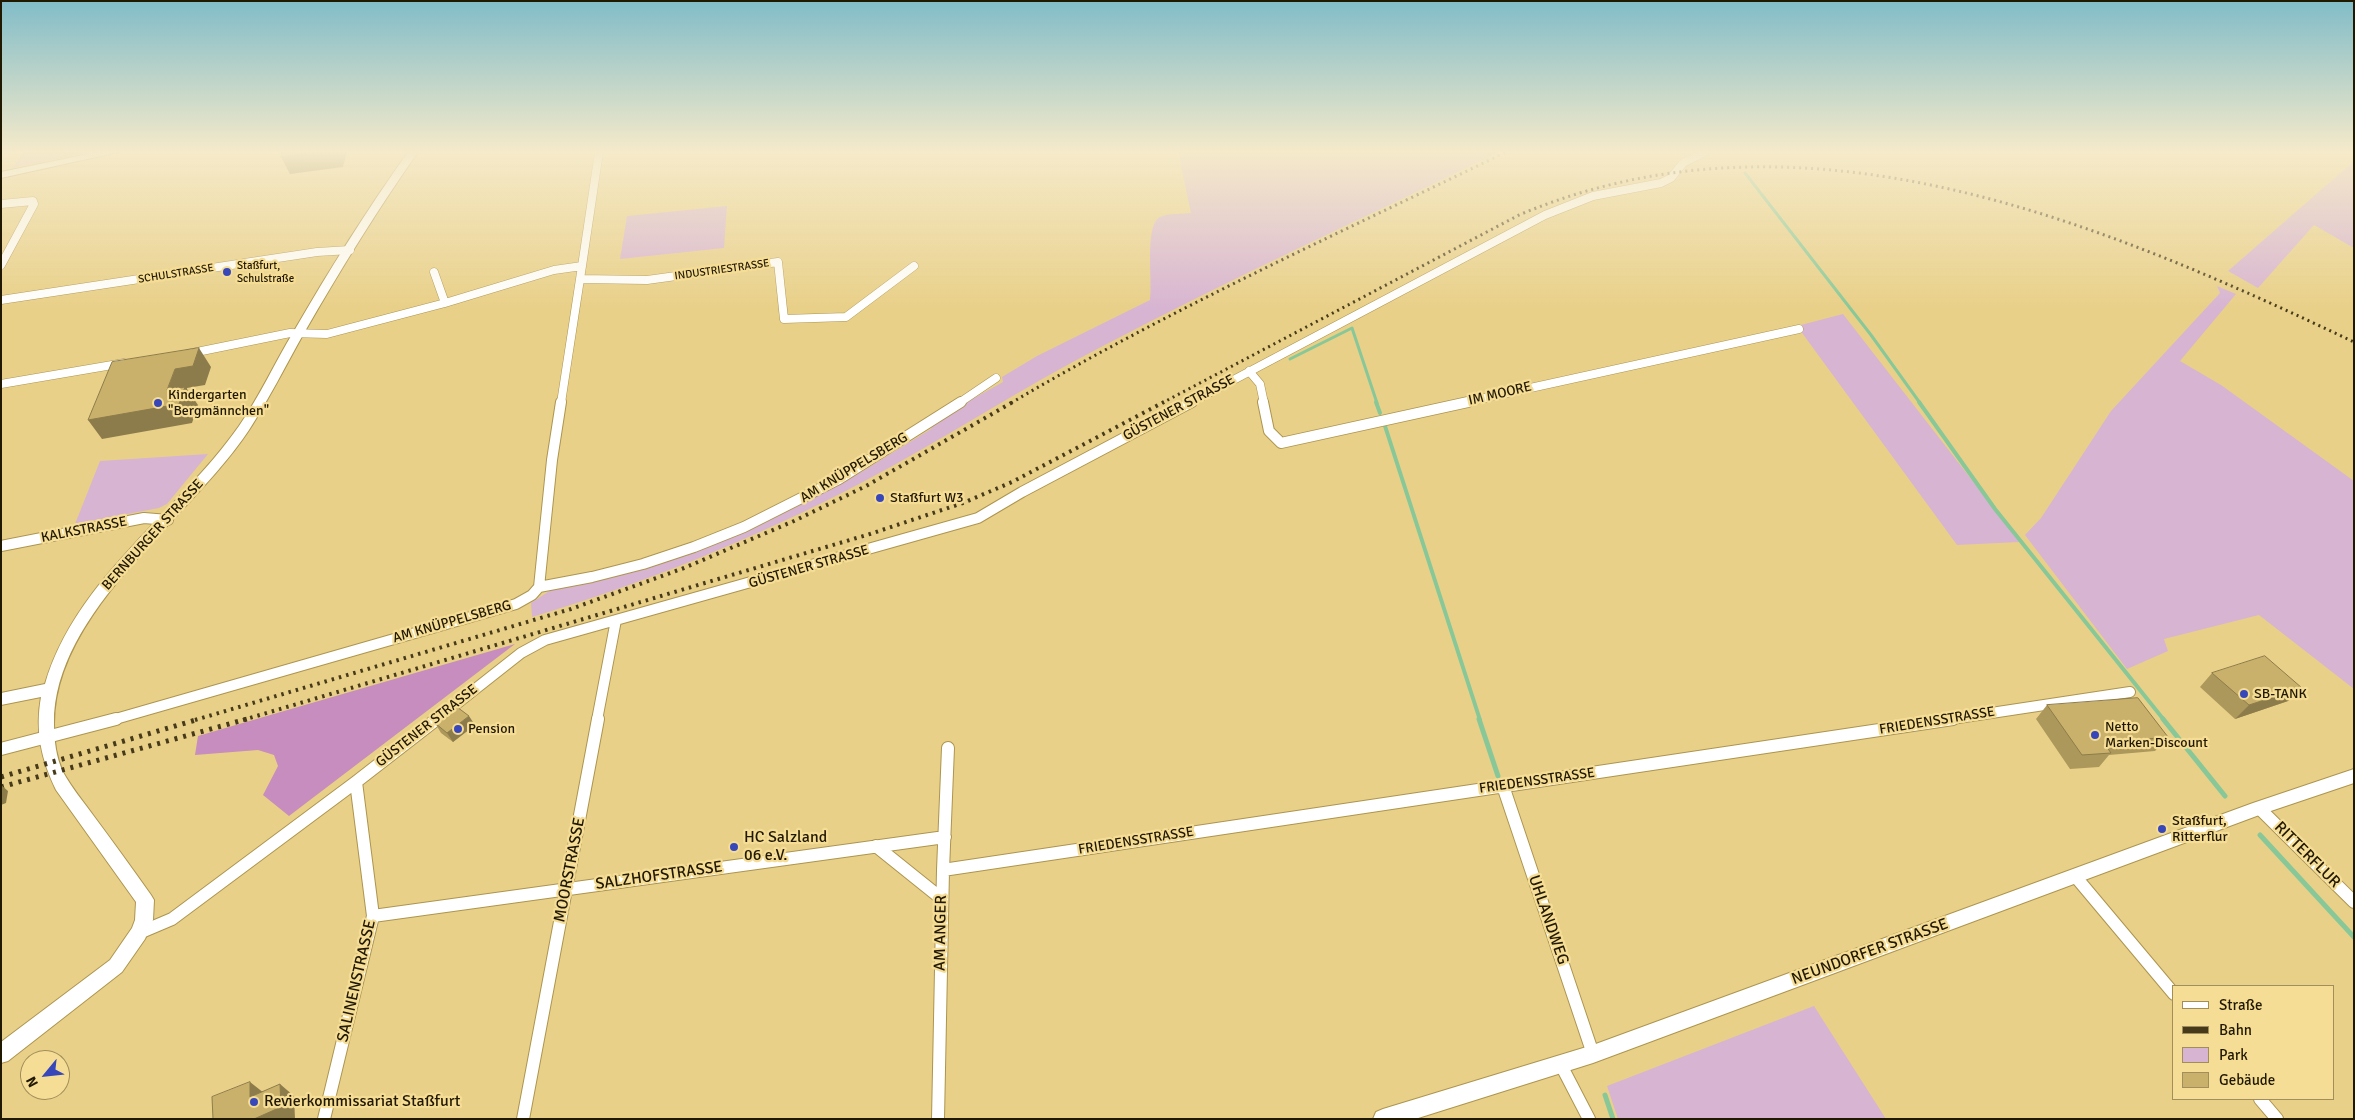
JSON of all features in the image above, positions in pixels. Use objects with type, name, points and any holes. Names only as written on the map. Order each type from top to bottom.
[{"type":"main road","name":"BERNBURGER STRASSE","points":[[139,933],[144,920],[145,900],[54,772],[45,739],[45,712],[50,689],[68,643],[89,608],[118,573],[209,473],[243,428],[298,333],[378,204]]},
{"type":"main road","points":[[1,699],[50,689]]},
{"type":"main road","name":"NEUNDORFER STRASSE","points":[[1383,1119],[1593,1054],[2259,808],[2354,776]]},
{"type":"main road","points":[[1,1054],[116,966],[139,933]]},
{"type":"street","points":[[1,265],[34,204]]},
{"type":"street","points":[[539,587],[552,460],[591,204]]},
{"type":"street","name":"GÜSTENER STRASSE","points":[[139,933],[172,919],[356,782],[521,654],[545,640],[978,518],[1022,492],[1249,371],[1544,216],[1573,204]]},
{"type":"street","name":"SCHULSTRASSE","points":[[1,300],[317,252],[350,250]]},
{"type":"street","name":"INDUSTRIESTRASSE","points":[[580,279],[647,280],[778,262],[784,319],[837,318],[846,317],[914,266]]},
{"type":"street","points":[[173,356],[298,333],[327,334],[445,303],[554,270],[582,266]]},
{"type":"street","points":[[434,272],[445,303]]},
{"type":"street","name":"IM MOORE","points":[[1249,371],[1260,384],[1269,431],[1281,443],[1799,329]]},
{"type":"street","points":[[1,384],[134,362]]},
{"type":"street","name":"AM KNÜPPELSBERG","points":[[1,749],[45,739],[516,604],[532,595],[539,587],[620,571],[671,555],[738,529],[797,503],[855,472],[930,420],[980,391],[996,378]]},
{"type":"street","name":"KALKSTRASSE","points":[[1,546],[144,518],[168,520]]},
{"type":"street","name":"MOORSTRASSE","points":[[523,1119],[616,620]]},
{"type":"street","name":"FRIEDENSSTRASSE","points":[[942,870],[2130,692]]},
{"type":"street","name":"AM ANGER","points":[[938,1119],[942,870],[948,748]]},
{"type":"street","name":"SALINENSTRASSE","points":[[324,1119],[373,916],[356,782]]},
{"type":"street","name":"UHLANDWEG","points":[[1503,786],[1593,1054]]},
{"type":"street","name":"RITTERFLUR","points":[[2259,808],[2354,902]]},
{"type":"street","name":"SALZHOFSTRASSE","points":[[373,916],[945,837]]},
{"type":"street","points":[[876,846],[942,899]]},
{"type":"street","points":[[2075,876],[2172,992]]},
{"type":"street","points":[[1561,1065],[1590,1119]]},
{"type":"street","points":[[2261,1100],[2277,1119]]},
{"type":"green space","points":[[1189,204],[1390,204],[1150,321],[1040,380],[922,450],[821,503],[700,558],[574,604],[532,617],[531,603],[554,588],[576,586],[620,575],[740,532],[802,504],[858,474],[931,429],[933,421],[1003,382],[1002,377],[1037,356],[1150,300],[1150,255],[1152,231],[1155,222],[1160,217],[1171,214],[1191,213]]},
{"type":"green space","points":[[2304,204],[2354,204],[2354,248],[2314,225],[2258,288],[2228,271]]},
{"type":"green space","points":[[727,206],[724,248],[620,259],[627,216]]},
{"type":"green space","points":[[2217,286],[2236,294],[2180,361],[2221,385],[2354,481],[2354,689],[2259,615],[2164,639],[2168,651],[2127,669],[2025,535],[2041,518],[2111,411],[2220,293]]},
{"type":"green space","points":[[1843,314],[2020,542],[1957,545],[1797,326]]},
{"type":"green space","points":[[208,454],[167,504],[159,508],[75,524],[100,461]]},
{"type":"green space","points":[[1814,1006],[1886,1119],[1618,1119],[1607,1086]]},
{"type":"shaded area","points":[[515,644],[289,816],[263,795],[278,766],[274,755],[258,750],[195,755],[198,736]]},
{"type":"building","points":[[199,348],[193,366],[175,369],[167,390],[185,387],[179,404],[88,420],[112,362]]},
{"type":"building","points":[[2265,656],[2302,688],[2249,705],[2212,673]]},
{"type":"building","points":[[2138,698],[2168,737],[2104,743],[2111,753],[2082,755],[2047,705]]},
{"type":"building","points":[[457,707],[469,716],[447,733],[435,723]]},
{"type":"building","points":[[250,1082],[250,1097],[280,1084],[281,1107],[254,1119],[213,1119],[212,1097]]},
{"type":"waterway","points":[[1769,204],[1871,335],[1920,403]]},
{"type":"waterway","points":[[1290,359],[1352,328],[1377,403]]},
{"type":"waterway","points":[[1376,402],[1380,413]]},
{"type":"waterway","points":[[1919,402],[1995,509],[2164,720]]},
{"type":"waterway","points":[[1385,426],[1480,720]]},
{"type":"waterway","points":[[1479,719],[1498,776]]},
{"type":"waterway","points":[[2163,719],[2225,796]]},
{"type":"waterway","points":[[2260,835],[2354,937]]},
{"type":"waterway","points":[[1605,1095],[1613,1119]]},
{"type":"railway","points":[[1011,403],[1194,304],[1397,204]]},
{"type":"railway","points":[[1162,403],[1519,215],[1552,204]]},
{"type":"railway","points":[[2005,204],[2051,217],[2155,254],[2256,297],[2354,342]]},
{"type":"railway","points":[[195,720],[571,609],[684,568],[794,521],[866,486],[1013,402]]},
{"type":"railway","points":[[243,720],[870,534],[963,503],[1012,482],[1164,402]]},
{"type":"railway","points":[[1,777],[199,719]]},
{"type":"railway","points":[[1,787],[247,719]]},
{"type":"place","name":"Staßfurt, Schulstraße","points":[[227,272]]},
{"type":"place","name":"Kindergarten \"Bergmännchen\"","points":[[158,403]]},
{"type":"place","name":"Staßfurt W3","points":[[880,498]]},
{"type":"place","name":"SB-TANK","points":[[2244,694]]},
{"type":"place","name":"Pension","points":[[458,729]]},
{"type":"place","name":"Netto Marken-Discount","points":[[2095,735]]},
{"type":"place","name":"Staßfurt, Ritterflur","points":[[2162,829]]},
{"type":"place","name":"HC Salzland 06 e.V.","points":[[734,847]]},
{"type":"place","name":"Revierkommissariat Staßfurt","points":[[254,1102]]}]
